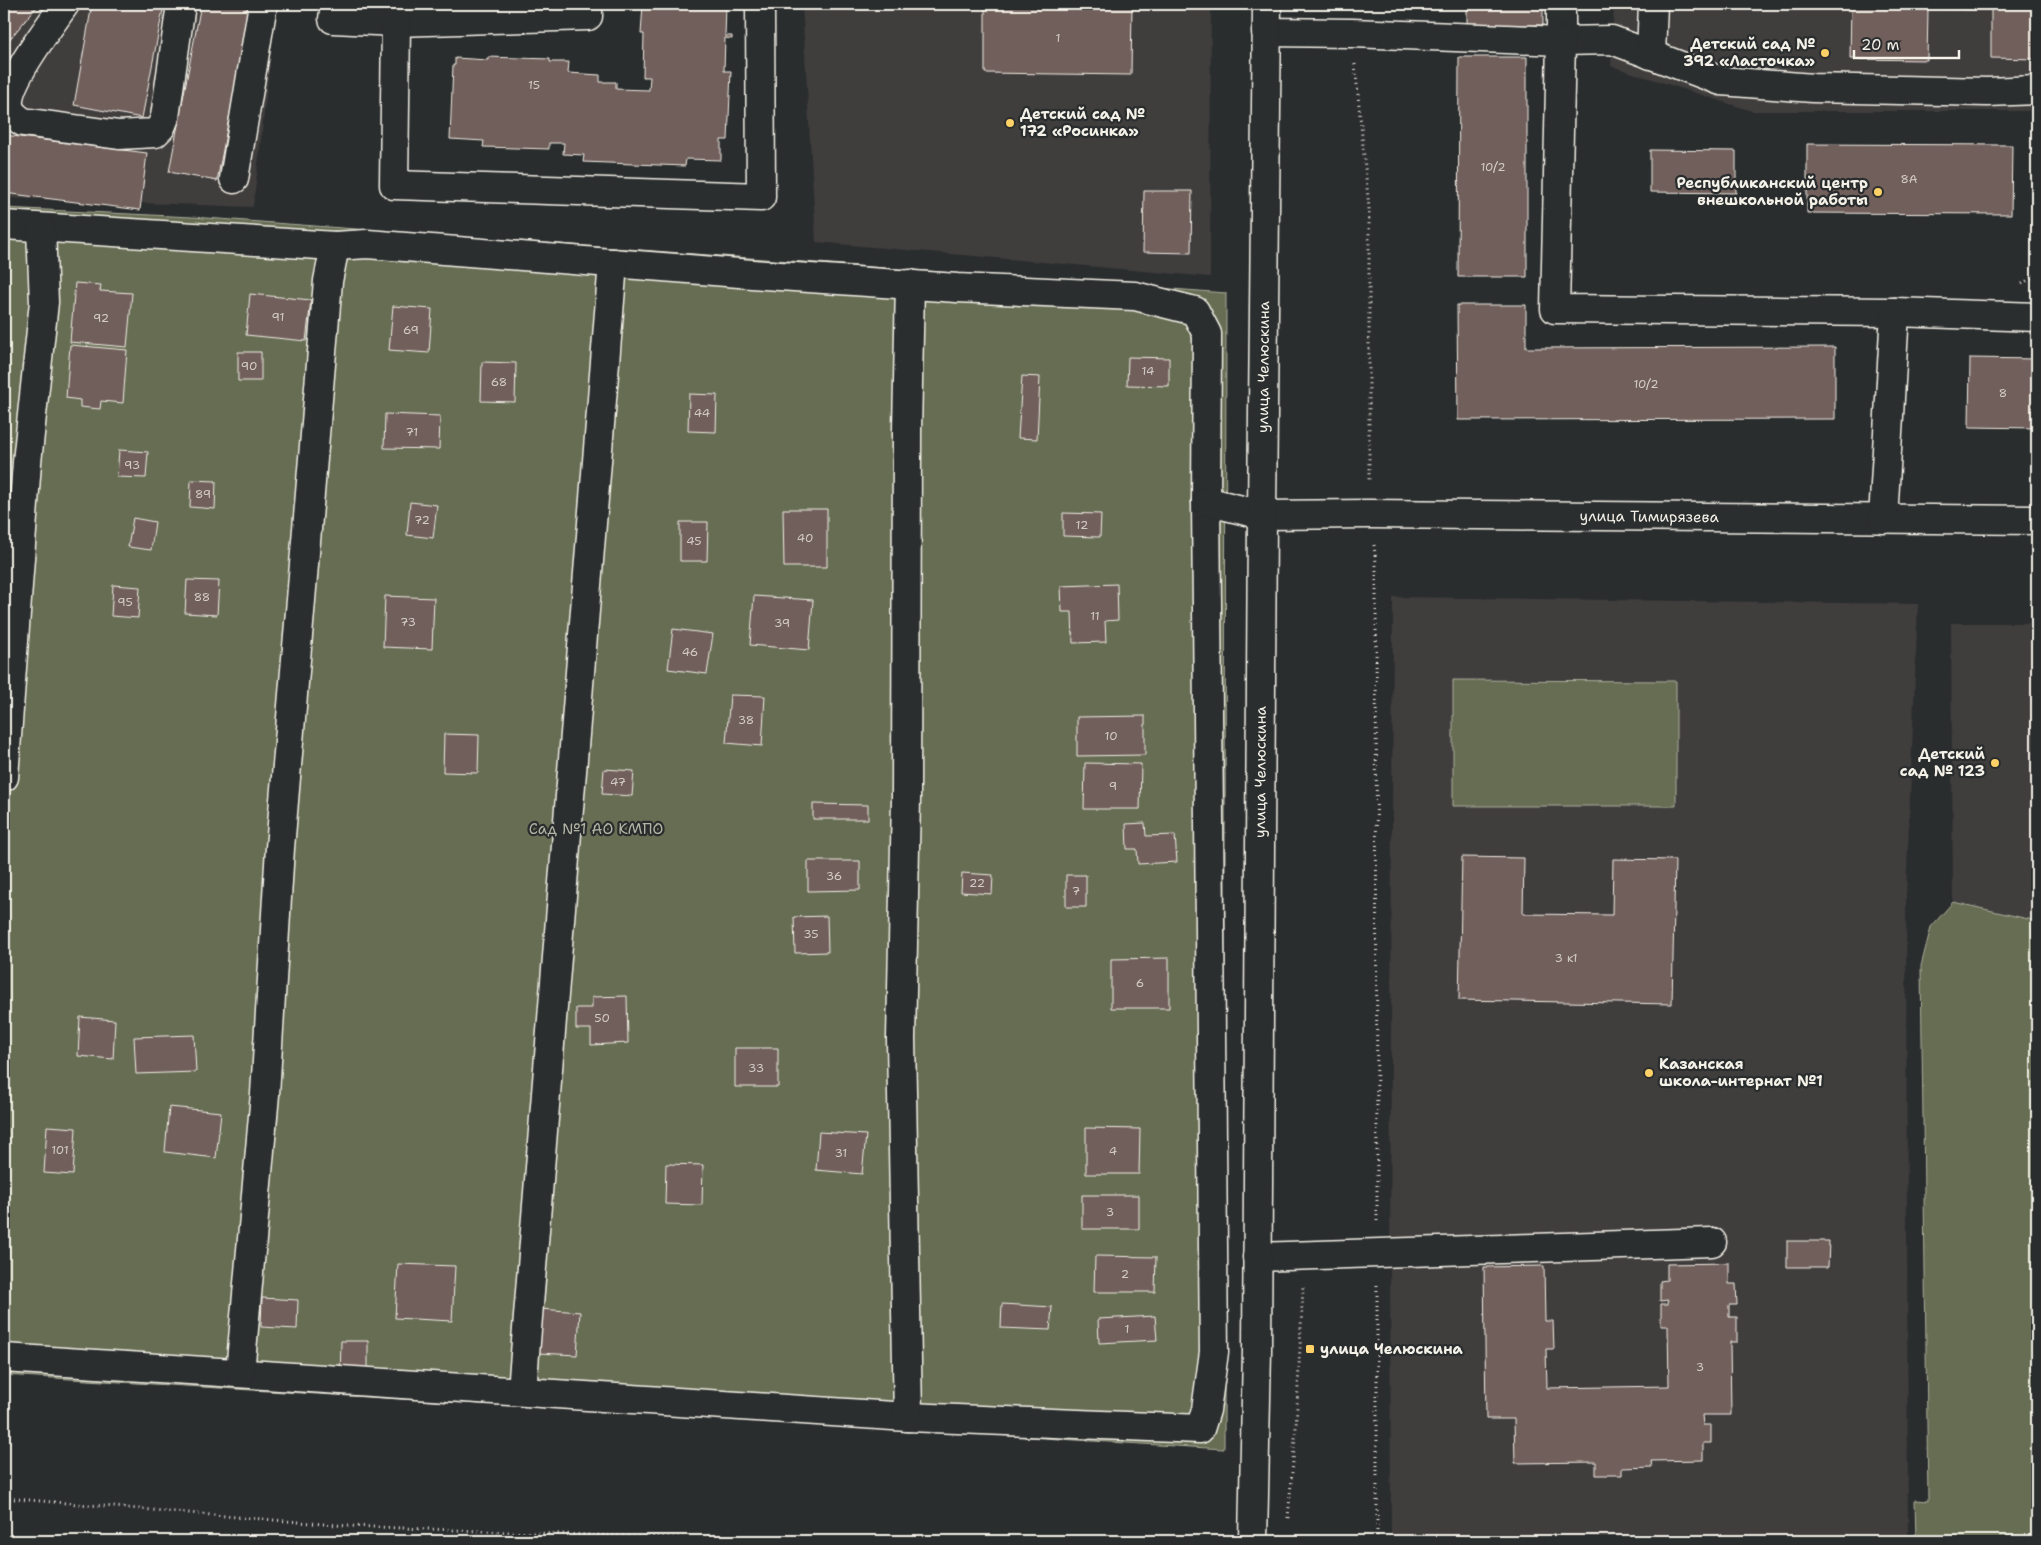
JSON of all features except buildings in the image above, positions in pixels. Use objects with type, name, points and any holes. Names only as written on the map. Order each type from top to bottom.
[{"type":"main road","points":[[65,4],[20,70],[9,97],[9,107],[15,116],[23,122],[119,134],[155,133],[161,127],[165,117],[182,4]]},
{"type":"main road","points":[[234,180],[263,4]]},
{"type":"main road","points":[[335,4],[333,19],[396,22],[588,16],[588,4]]},
{"type":"main road","points":[[396,22],[394,186],[761,197],[760,4]]},
{"type":"main road","name":"улица Челюскина","points":[[1253,1541],[1267,4]]},
{"type":"main road","points":[[1561,4],[1555,310],[1895,312],[2037,317]]},
{"type":"main road","points":[[1651,55],[1653,4]]},
{"type":"main road","points":[[1266,32],[1352,33],[1561,41],[1612,40],[1721,81],[1813,88],[1987,92],[2037,90]]},
{"type":"main road","points":[[4,225],[42,229],[335,246],[367,244],[910,284],[1135,296],[1195,311],[1207,334],[1206,502],[1214,1352],[1206,1410],[1200,1429],[908,1417],[4,1358]]},
{"type":"main road","points":[[4,778],[27,462],[44,302],[42,229]]},
{"type":"main road","points":[[240,1373],[265,1094],[280,848],[328,281],[335,246]]},
{"type":"main road","points":[[522,1391],[613,263]]},
{"type":"main road","points":[[908,1417],[901,1039],[906,789],[907,430],[910,284]]},
{"type":"main road","points":[[1883,519],[1895,312]]},
{"type":"main road","name":"улица Тимирязева","points":[[1206,502],[1262,515],[1369,514],[2037,520]]},
{"type":"main road","points":[[1257,1256],[1712,1242]]},
{"type":"path","points":[[1352,33],[1369,208],[1369,514],[1376,562],[1377,1541]]},
{"type":"path","points":[[1288,1522],[1296,1427],[1305,1254]]},
{"type":"path","points":[[4,1498],[348,1526],[724,1541]]},
{"type":"shaded area","points":[[4,4],[277,4],[253,207],[4,198]]},
{"type":"shaded area","name":"Детский сад № 172 «Росинка»","points":[[802,4],[1211,4],[1210,277],[816,242]]},
{"type":"shaded area","name":"Детский сад № 392 «Ласточка»","points":[[1614,4],[2037,4],[2037,111],[1752,111],[1611,66]]},
{"type":"shaded area","name":"Казанская школа-интернат №1","points":[[1393,597],[1918,604],[1906,895],[1908,1541],[1391,1541],[1390,1252]]},
{"type":"shaded area","name":"Детский сад № 123","points":[[1951,623],[2037,623],[2037,921],[1953,902]]},
{"type":"green space","name":"Сад №1 АО КМПО","points":[[4,208],[192,217],[1226,293],[1224,1449],[4,1375]]},
{"type":"green space","points":[[1453,680],[1676,681],[1676,806],[1453,806]]},
{"type":"green space","points":[[1953,902],[2037,921],[2037,1541],[1916,1541],[1915,1500],[1928,1501],[1921,966],[1931,927]]},
{"type":"place","name":"Детский сад № 392 «Ласточка»","points":[[1825,53]]},
{"type":"place","name":"Детский сад № 172 «Росинка»","points":[[1010,123]]},
{"type":"place","name":"Республиканский центр внешкольной работы","points":[[1878,192]]},
{"type":"place","name":"Детский сад № 123","points":[[1995,763]]},
{"type":"place","name":"Казанская школа-интернат №1","points":[[1649,1073]]},
{"type":"place","name":"улица Челюскина","points":[[1310,1349]]}]
